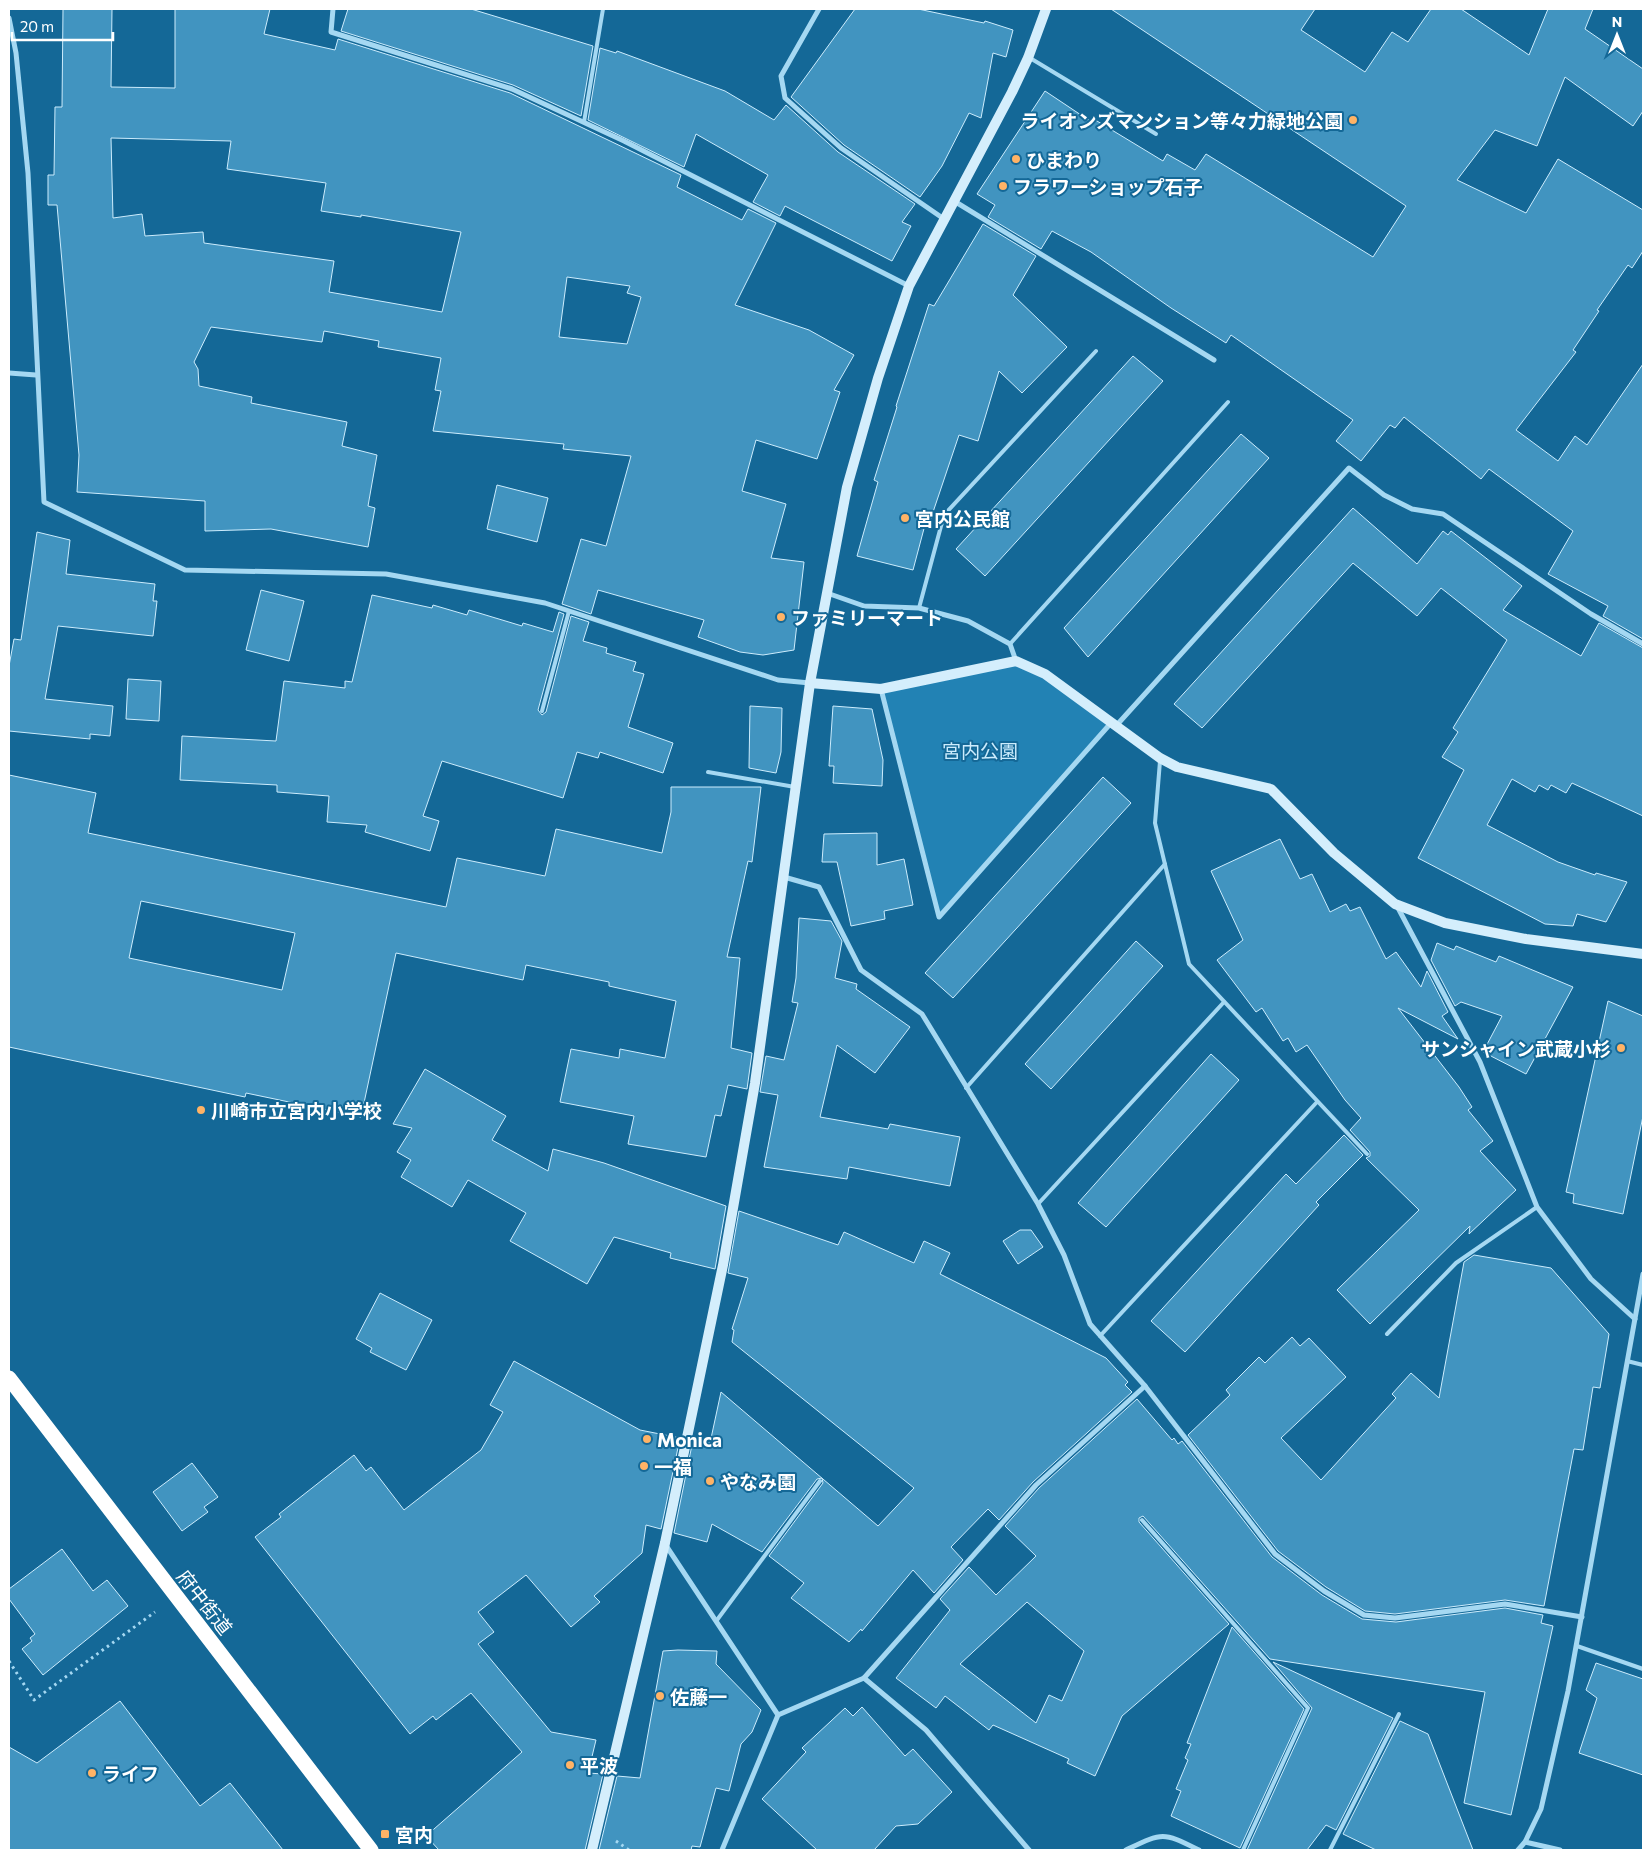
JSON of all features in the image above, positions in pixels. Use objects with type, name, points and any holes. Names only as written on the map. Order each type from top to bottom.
[{"type":"highway","name":"府中街道","points":[[9,1378],[371,1850]]},
{"type":"street","points":[[333,9],[331,32],[512,89],[584,122],[909,286]]},
{"type":"street","points":[[820,9],[781,76],[785,98],[841,148],[944,219]]},
{"type":"street","points":[[592,1850],[665,1543],[724,1265],[755,1083],[810,683],[847,487],[878,378],[909,286],[1028,58],[1046,9]]},
{"type":"street","points":[[9,18],[16,53],[28,173],[36,375],[44,502],[185,570],[386,574],[544,603],[778,680],[881,689],[1016,661],[1045,674],[1160,758],[1178,767],[1271,789],[1334,854],[1396,904],[1445,923],[1526,939],[1643,954]]},
{"type":"street","points":[[954,201],[1214,360]]},
{"type":"street","points":[[9,373],[36,375]]},
{"type":"street","points":[[881,689],[939,916],[1349,468],[1384,495],[1412,509],[1443,514],[1592,614],[1643,644]]},
{"type":"street","points":[[827,593],[864,606],[919,608],[968,622],[1010,644],[1016,661]]},
{"type":"street","points":[[784,877],[819,887],[861,970],[922,1014],[1038,1204],[1064,1255],[1090,1324],[1145,1386],[1274,1554],[1324,1591],[1364,1615],[1395,1618],[1504,1604],[1582,1616]]},
{"type":"street","points":[[1396,904],[1480,1062],[1537,1207],[1591,1279],[1635,1319]]},
{"type":"street","points":[[1518,1850],[1525,1842],[1541,1808],[1577,1646],[1643,1274]]},
{"type":"street","points":[[722,1850],[778,1715],[864,1678],[1036,1485],[1145,1386]]},
{"type":"street","points":[[665,1543],[778,1715]]},
{"type":"street","points":[[864,1678],[926,1730],[1030,1850]]},
{"type":"street","points":[[1126,1850],[1154,1837],[1169,1836],[1199,1850]]},
{"type":"street","points":[[1525,1842],[1560,1850]]},
{"type":"lane","points":[[584,122],[603,9]]},
{"type":"lane","points":[[1028,58],[1156,134]]},
{"type":"lane","points":[[919,608],[944,515],[1096,351]]},
{"type":"lane","points":[[1010,644],[1228,402]]},
{"type":"lane","points":[[542,711],[569,611]]},
{"type":"lane","points":[[1160,758],[1155,823],[1189,964],[1366,1154]]},
{"type":"lane","points":[[708,772],[796,788]]},
{"type":"lane","points":[[966,1088],[1165,864]]},
{"type":"lane","points":[[1038,1204],[1224,1002]]},
{"type":"lane","points":[[1100,1336],[1317,1102]]},
{"type":"lane","points":[[1387,1334],[1456,1263],[1537,1207]]},
{"type":"lane","points":[[1627,1361],[1643,1365]]},
{"type":"lane","points":[[717,1620],[820,1481]]},
{"type":"lane","points":[[1142,1520],[1308,1708],[1243,1850]]},
{"type":"lane","points":[[1577,1646],[1643,1669]]},
{"type":"lane","points":[[1330,1850],[1399,1714]]},
{"type":"path","points":[[9,1661],[34,1700],[155,1612]]},
{"type":"green space","name":"宮内公園","points":[[1016,661],[1045,674],[1111,723],[939,917],[881,689]]},
{"type":"building","points":[[63,9],[112,9],[111,87],[175,88],[175,9],[270,9],[264,34],[335,50],[338,39],[510,93],[681,175],[677,187],[742,220],[748,209],[776,223],[735,305],[809,330],[854,355],[834,390],[840,392],[817,459],[756,440],[742,491],[786,504],[771,558],[804,562],[794,650],[763,655],[740,652],[698,637],[704,620],[598,590],[591,614],[562,604],[581,539],[606,546],[631,456],[563,449],[564,444],[433,431],[441,391],[435,390],[441,358],[378,347],[379,341],[324,331],[322,342],[211,327],[194,362],[198,369],[199,386],[252,397],[251,403],[347,422],[342,446],[377,455],[368,506],[375,508],[368,547],[271,529],[205,531],[205,501],[77,492],[79,455],[57,205],[48,205],[48,175],[54,175],[55,107],[62,107]],"holes":[[[111,138],[231,141],[227,169],[326,183],[321,211],[361,217],[361,215],[461,232],[442,312],[329,292],[334,261],[204,243],[203,232],[145,236],[142,214],[113,218]],[[567,277],[630,286],[627,293],[641,297],[627,344],[559,337]]]},
{"type":"building","points":[[348,9],[471,9],[593,46],[581,116],[513,85],[341,31]]},
{"type":"building","points":[[855,9],[918,9],[984,23],[985,21],[1013,30],[1006,57],[993,53],[981,118],[969,113],[942,166],[920,197],[844,145],[791,97]]},
{"type":"building","points":[[1111,9],[1315,9],[1301,30],[1365,72],[1392,32],[1408,42],[1431,9],[1461,9],[1529,55],[1548,9],[1593,9],[1585,29],[1643,69],[1643,111],[1633,126],[1565,77],[1537,146],[1495,130],[1457,180],[1526,213],[1558,159],[1643,210],[1643,251],[1632,268],[1628,265],[1597,310],[1599,311],[1573,350],[1576,352],[1516,430],[1558,461],[1575,436],[1587,445],[1643,364],[1643,639],[1603,616],[1608,606],[1548,574],[1573,531],[1489,469],[1481,479],[1404,417],[1395,428],[1390,425],[1361,461],[1336,441],[1353,420],[1231,335],[1226,343],[1171,308],[1091,252],[1052,231],[1041,249],[988,217],[995,205],[977,194],[1045,91],[1090,121],[1092,118],[1163,161],[1167,154],[1195,170],[1206,154],[1373,257],[1406,206]]},
{"type":"building","points":[[600,48],[616,53],[617,51],[725,91],[774,120],[786,105],[838,152],[915,204],[902,222],[911,226],[892,261],[785,206],[780,216],[753,202],[768,175],[696,134],[684,167],[588,120]]},
{"type":"building","points":[[983,224],[1036,256],[1013,295],[1067,347],[1022,393],[999,371],[978,441],[959,435],[929,524],[926,521],[913,570],[857,556],[878,482],[874,480],[929,304],[934,306]]},
{"type":"building","points":[[1133,356],[1163,381],[985,576],[956,549]]},
{"type":"building","points":[[1241,434],[1269,458],[1088,657],[1064,628]]},
{"type":"building","points":[[497,485],[548,498],[537,542],[487,529]]},
{"type":"building","points":[[1353,508],[1417,564],[1443,531],[1448,535],[1451,531],[1522,586],[1503,610],[1581,656],[1599,623],[1643,648],[1643,816],[1572,783],[1566,793],[1551,785],[1548,790],[1539,785],[1535,792],[1512,779],[1487,825],[1558,862],[1595,875],[1596,873],[1627,882],[1606,922],[1577,914],[1573,926],[1545,924],[1418,858],[1464,770],[1442,757],[1458,732],[1453,728],[1507,640],[1441,588],[1417,616],[1353,563],[1202,728],[1174,704]]},
{"type":"building","points":[[37,532],[70,540],[66,574],[155,584],[153,601],[157,601],[153,636],[58,626],[45,699],[113,706],[110,736],[90,734],[90,739],[9,731],[9,666],[14,639],[21,640]]},
{"type":"building","points":[[261,590],[304,601],[289,661],[246,650]]},
{"type":"building","points":[[372,595],[432,608],[433,605],[467,615],[469,610],[522,626],[523,623],[553,632],[559,612],[564,614],[538,710],[542,715],[546,712],[571,616],[589,622],[583,641],[607,648],[606,653],[636,662],[633,671],[644,674],[628,727],[673,743],[663,773],[600,752],[598,758],[577,752],[563,798],[442,761],[423,816],[439,821],[430,851],[365,832],[367,825],[327,822],[329,796],[277,792],[277,785],[180,780],[182,736],[276,741],[284,681],[345,688],[345,681],[352,682]]},
{"type":"building","points":[[128,679],[161,681],[159,721],[126,719]]},
{"type":"building","points":[[750,706],[782,708],[781,752],[776,773],[749,768]]},
{"type":"building","points":[[833,706],[872,709],[883,760],[882,786],[833,783],[834,766],[829,766]]},
{"type":"building","points":[[9,775],[96,793],[88,833],[446,907],[457,858],[545,876],[556,829],[662,853],[671,812],[671,787],[761,787],[752,862],[748,861],[727,957],[740,958],[731,1048],[752,1053],[747,1089],[728,1085],[721,1116],[715,1115],[706,1157],[628,1144],[634,1116],[560,1102],[571,1049],[619,1058],[620,1049],[665,1058],[676,1001],[609,986],[609,982],[526,965],[523,980],[396,953],[361,1117],[246,1093],[245,1097],[9,1047]],"holes":[[[141,901],[295,933],[282,990],[129,958]]]},
{"type":"building","points":[[1103,777],[1131,803],[953,998],[925,973]]},
{"type":"building","points":[[877,833],[877,865],[904,859],[913,905],[884,911],[885,919],[851,926],[837,862],[822,862],[824,834]]},
{"type":"building","points":[[1280,839],[1300,879],[1312,874],[1330,912],[1346,904],[1350,911],[1360,907],[1386,959],[1396,952],[1421,987],[1427,971],[1448,1012],[1442,1016],[1458,1039],[1398,1008],[1459,1087],[1472,1107],[1468,1110],[1493,1141],[1480,1151],[1516,1190],[1469,1234],[1470,1226],[1370,1324],[1337,1290],[1419,1210],[1366,1158],[1370,1156],[1370,1152],[1350,1130],[1361,1118],[1345,1100],[1307,1045],[1296,1052],[1288,1038],[1283,1041],[1262,1008],[1256,1012],[1217,960],[1243,940],[1211,871]]},
{"type":"building","points":[[799,918],[831,921],[842,941],[835,978],[857,984],[856,989],[910,1027],[875,1073],[837,1045],[820,1117],[888,1129],[890,1124],[960,1137],[950,1186],[849,1167],[847,1179],[764,1167],[778,1095],[760,1092],[766,1056],[784,1060],[798,1003],[792,1002],[796,978]]},
{"type":"building","points":[[1136,941],[1163,966],[1051,1089],[1025,1064]]},
{"type":"building","points":[[1437,943],[1454,950],[1456,946],[1496,962],[1499,956],[1573,987],[1526,1074],[1483,1052],[1502,1016],[1461,1002],[1455,1006],[1431,960]]},
{"type":"building","name":"サンシャイン武蔵小杉","points":[[1608,1001],[1643,1016],[1643,1116],[1623,1214],[1573,1203],[1574,1194],[1566,1192]]},
{"type":"building","points":[[1211,1054],[1239,1080],[1106,1227],[1078,1203]]},
{"type":"building","points":[[425,1069],[506,1116],[492,1140],[548,1171],[553,1149],[604,1163],[726,1206],[715,1269],[670,1258],[671,1253],[614,1237],[587,1284],[510,1241],[526,1213],[468,1180],[452,1207],[401,1177],[411,1160],[397,1152],[412,1128],[393,1124]]},
{"type":"building","points":[[1344,1135],[1363,1155],[1316,1202],[1319,1205],[1185,1352],[1151,1321],[1286,1174],[1296,1184]]},
{"type":"building","points":[[739,1211],[838,1245],[844,1232],[914,1263],[924,1241],[950,1253],[940,1274],[1106,1358],[1128,1382],[1125,1385],[1132,1392],[1033,1482],[999,1520],[988,1509],[951,1547],[963,1560],[934,1593],[913,1570],[862,1631],[861,1629],[849,1642],[791,1598],[804,1583],[769,1556],[823,1483],[822,1478],[878,1526],[914,1488],[732,1342],[734,1330],[732,1329],[748,1278],[728,1273]]},
{"type":"building","points":[[1020,1230],[1031,1230],[1043,1247],[1018,1264],[1003,1241]]},
{"type":"building","points":[[1474,1255],[1551,1268],[1609,1334],[1600,1388],[1593,1387],[1583,1450],[1574,1449],[1544,1606],[1505,1600],[1395,1614],[1365,1611],[1326,1587],[1278,1551],[1188,1435],[1230,1395],[1226,1390],[1259,1357],[1265,1363],[1292,1337],[1300,1346],[1309,1338],[1346,1377],[1281,1438],[1321,1480],[1396,1398],[1392,1394],[1411,1373],[1439,1398],[1464,1262]]},
{"type":"building","points":[[380,1293],[432,1320],[406,1370],[370,1352],[372,1348],[356,1339]]},
{"type":"building","points":[[514,1361],[640,1430],[680,1438],[661,1529],[646,1525],[642,1553],[594,1596],[600,1602],[571,1627],[526,1575],[478,1612],[494,1632],[478,1644],[551,1732],[596,1740],[588,1773],[603,1774],[585,1850],[439,1850],[426,1836],[522,1752],[471,1693],[436,1720],[433,1716],[410,1734],[255,1537],[281,1517],[279,1514],[354,1455],[366,1471],[371,1467],[404,1510],[481,1450],[503,1412],[490,1405]]},
{"type":"building","points":[[721,1392],[822,1478],[817,1479],[762,1552],[712,1524],[707,1542],[674,1533],[693,1440],[710,1443]]},
{"type":"building","points":[[1137,1399],[1172,1440],[1174,1438],[1178,1444],[1182,1441],[1272,1557],[1322,1595],[1362,1619],[1396,1622],[1505,1608],[1543,1615],[1541,1623],[1553,1626],[1511,1815],[1464,1803],[1485,1692],[1270,1659],[1143,1516],[1139,1518],[1139,1522],[1229,1624],[1122,1716],[1095,1776],[1067,1763],[1069,1759],[993,1725],[989,1730],[945,1696],[936,1708],[896,1678],[950,1610],[940,1599],[969,1567],[996,1595],[1036,1556],[1005,1526],[1039,1488]],"holes":[[[1027,1602],[1084,1651],[1062,1701],[1049,1695],[1036,1723],[960,1664]]]},
{"type":"building","points":[[192,1463],[218,1497],[204,1507],[208,1512],[182,1531],[153,1492]]},
{"type":"building","points":[[62,1549],[93,1591],[107,1580],[128,1606],[43,1675],[22,1649],[32,1641],[30,1638],[35,1634],[9,1599],[9,1589]]},
{"type":"building","points":[[1232,1627],[1304,1709],[1240,1848],[1171,1816],[1181,1791],[1176,1789],[1188,1760],[1185,1758],[1191,1744],[1187,1743]]},
{"type":"building","points":[[663,1651],[717,1651],[716,1664],[761,1710],[752,1732],[741,1744],[729,1791],[716,1788],[700,1847],[692,1846],[691,1850],[599,1850],[617,1776],[640,1778]]},
{"type":"building","points":[[1273,1662],[1393,1718],[1336,1830],[1326,1825],[1307,1850],[1247,1850],[1312,1708]]},
{"type":"building","points":[[1596,1663],[1643,1679],[1643,1775],[1579,1753],[1597,1698],[1586,1690]]},
{"type":"building","name":"ライフ","points":[[120,1701],[200,1806],[230,1783],[283,1850],[9,1850],[9,1747],[37,1763]]},
{"type":"building","points":[[862,1707],[905,1756],[913,1749],[952,1792],[918,1824],[896,1826],[874,1850],[817,1850],[762,1799],[806,1752],[802,1748],[845,1708],[853,1716]]},
{"type":"building","points":[[1400,1721],[1428,1734],[1473,1850],[1376,1850],[1343,1834]]},
{"type":"place","name":"ライオンズマンション等々力緑地公園","points":[[1353,120]]},
{"type":"place","name":"ひまわり","points":[[1016,159]]},
{"type":"place","name":"フラワーショップ石子","points":[[1003,186]]},
{"type":"place","name":"宮内公民館","points":[[905,518]]},
{"type":"place","name":"ファミリーマート","points":[[781,617]]},
{"type":"place","name":"サンシャイン武蔵小杉","points":[[1621,1048]]},
{"type":"place","name":"川崎市立宮内小学校","points":[[201,1110]]},
{"type":"place","name":"Monica","points":[[647,1439]]},
{"type":"place","name":"一福","points":[[644,1466]]},
{"type":"place","name":"やなみ園","points":[[710,1481]]},
{"type":"place","name":"佐藤一","points":[[660,1696]]},
{"type":"place","name":"平波","points":[[570,1765]]},
{"type":"place","name":"ライフ","points":[[92,1773]]},
{"type":"place","name":"宮内","points":[[385,1834]]}]
